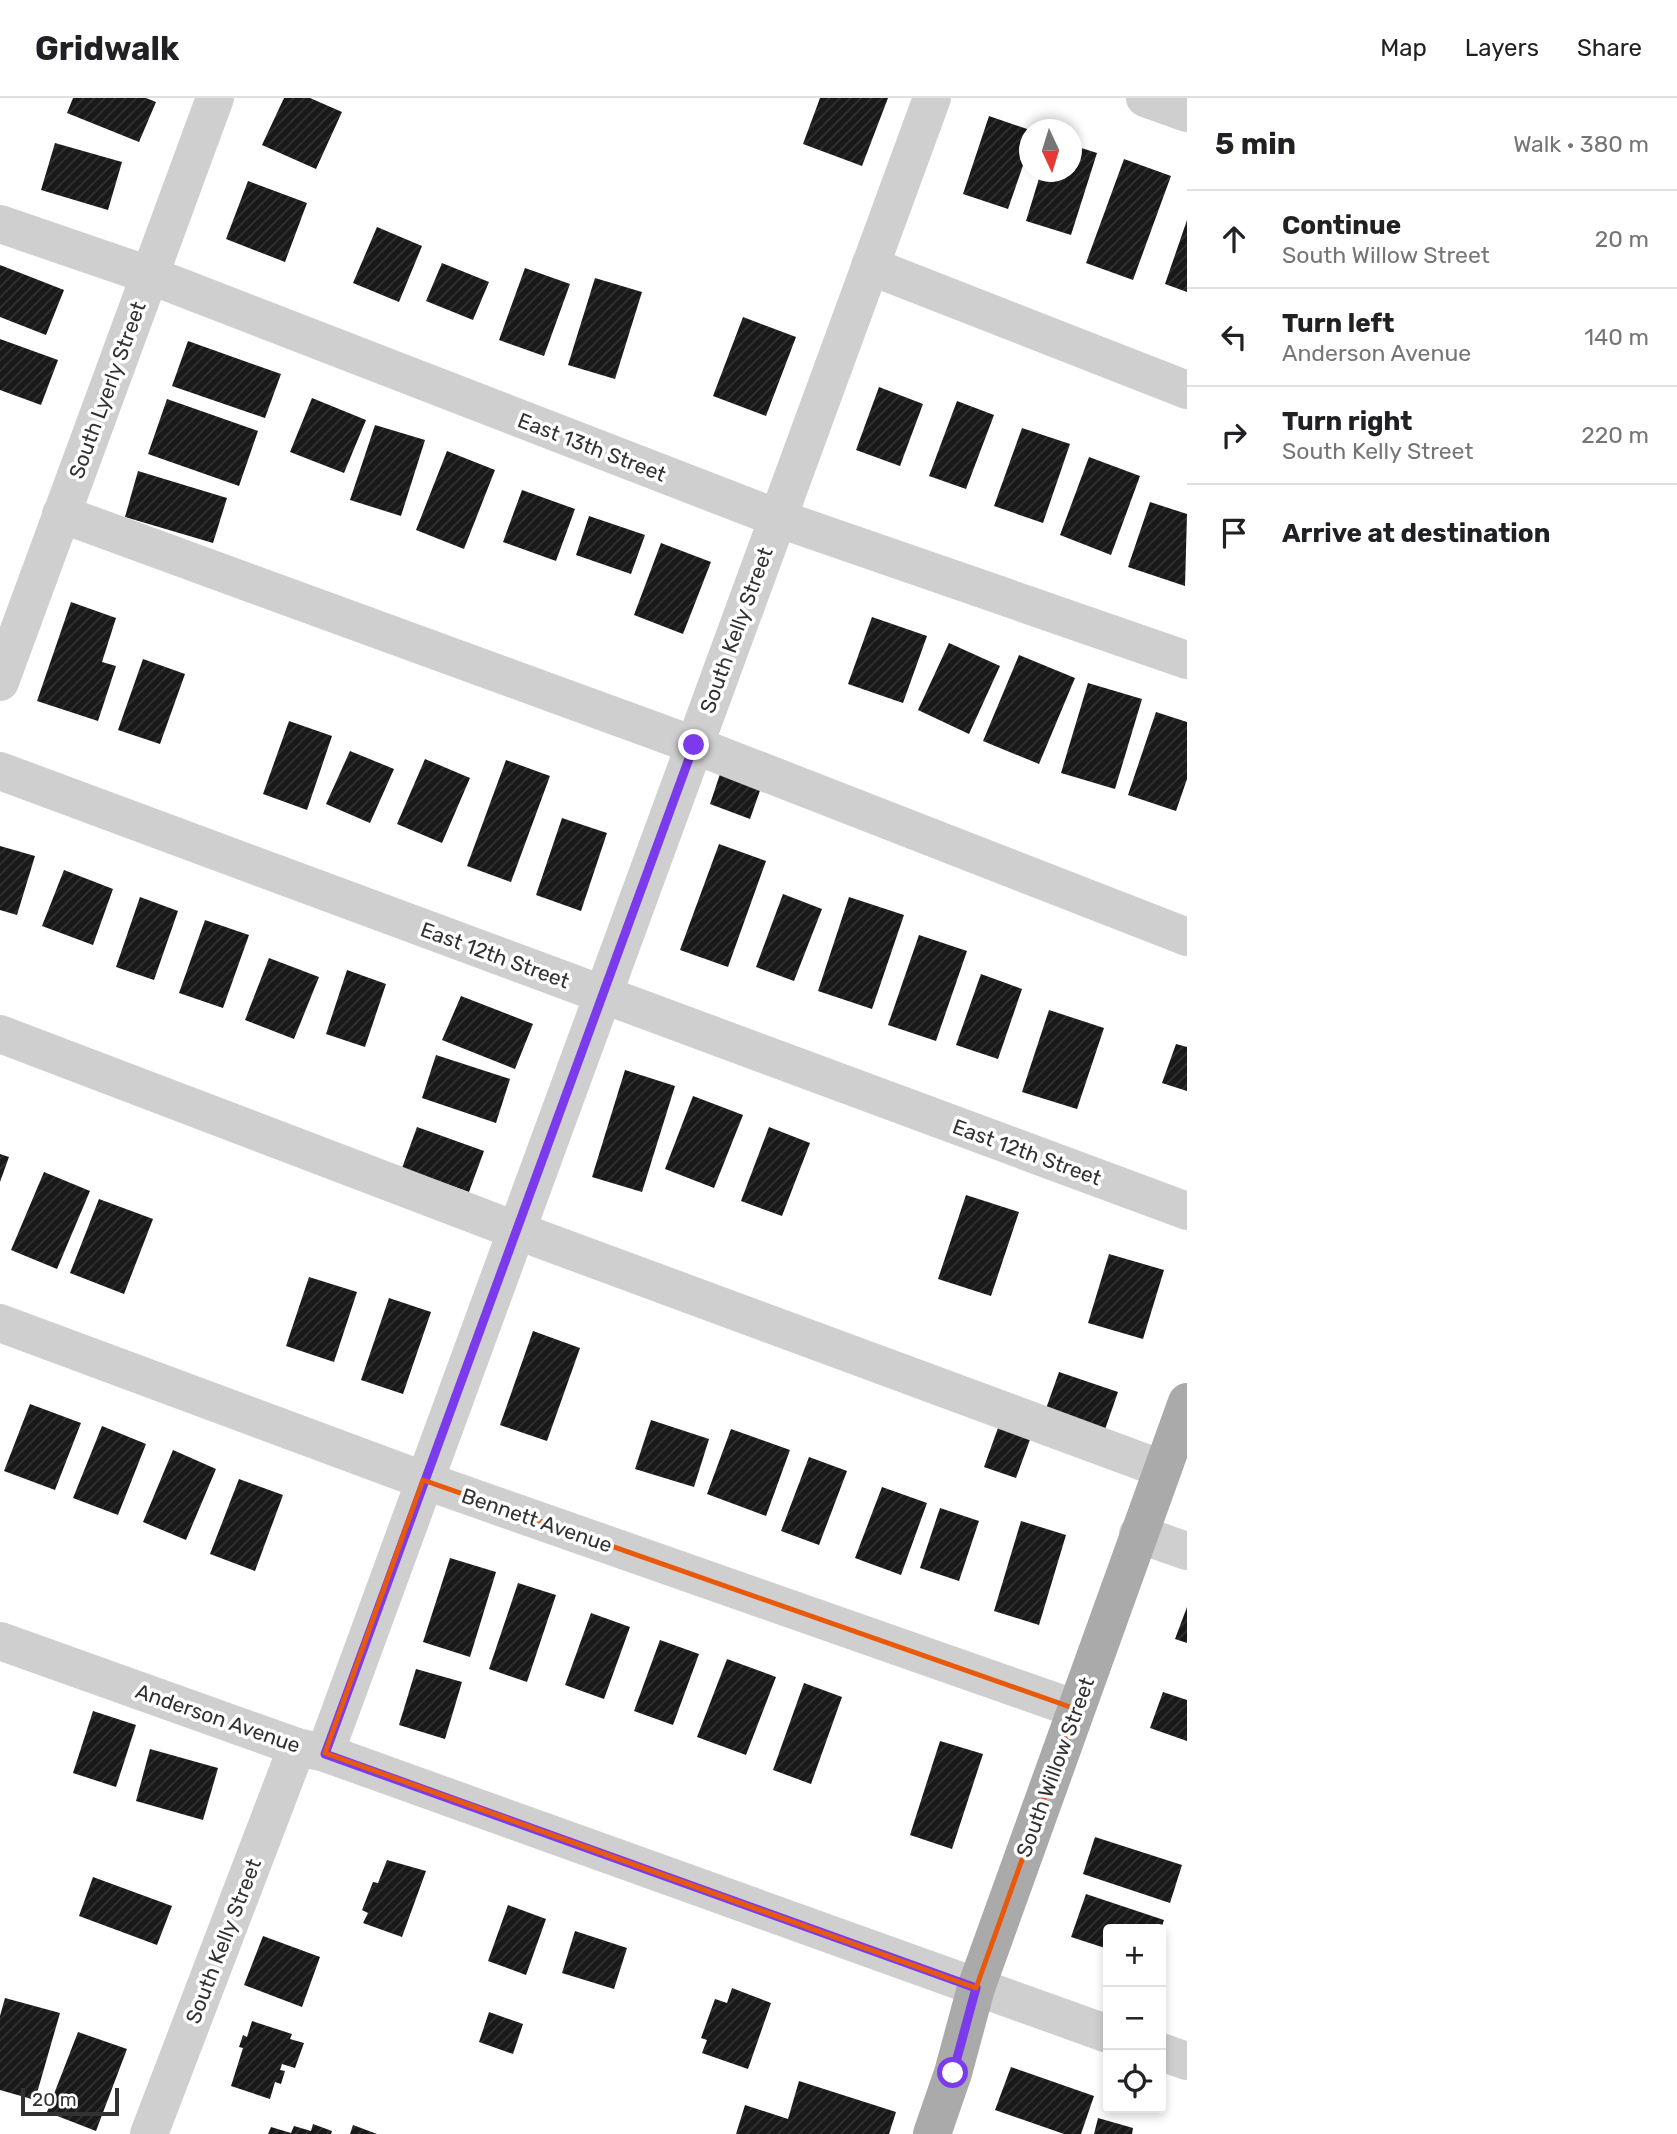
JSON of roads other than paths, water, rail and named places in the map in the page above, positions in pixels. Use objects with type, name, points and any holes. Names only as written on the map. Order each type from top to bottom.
[{"type":"main road","name":"South Willow Street","points":[[932,2134],[953,2073],[976,1988],[1187,1402]]},
{"type":"street","name":"South Lyerly Street","points":[[0,682],[215,98]]},
{"type":"street","name":"South Kelly Street","points":[[149,2134],[423,1480],[932,98]]},
{"type":"street","points":[[1145,98],[1187,113]]},
{"type":"street","name":"East 13th Street","points":[[0,224],[149,275],[777,518],[1187,660]]},
{"type":"street","points":[[870,266],[1187,390]]},
{"type":"street","points":[[61,514],[694,745],[1187,937]]},
{"type":"street","name":"East 12th Street","points":[[0,771],[1187,1212]]},
{"type":"street","points":[[0,1034],[516,1230],[1162,1469]]},
{"type":"street","name":"Bennett Avenue","points":[[0,1323],[423,1480],[1076,1709]]},
{"type":"street","points":[[1138,1534],[1187,1551]]},
{"type":"street","name":"Anderson Avenue","points":[[0,1641],[1103,2032]]},
{"type":"street","points":[[1166,2054],[1187,2061]]}]
